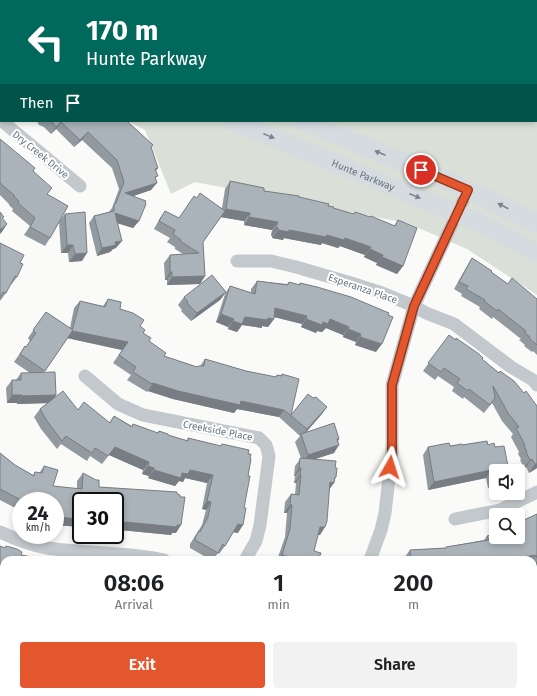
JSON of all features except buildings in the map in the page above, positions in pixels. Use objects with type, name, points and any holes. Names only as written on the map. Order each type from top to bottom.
[{"type":"main road","name":"Hunte Parkway","points":[[234,122],[483,224],[537,252]]},
{"type":"main road","points":[[305,122],[496,202],[537,223]]},
{"type":"street","name":"Dry Creek Drive","points":[[3,122],[80,186]]},
{"type":"street","points":[[371,556],[385,513],[392,452],[392,385],[414,306],[468,190]]},
{"type":"street","name":"Esperanza Place","points":[[237,261],[272,261],[325,274],[382,293],[414,306],[426,313],[454,324],[511,367],[533,380],[537,385]]},
{"type":"street","name":"Creekside Place","points":[[85,376],[118,404],[143,415],[259,438],[266,445],[269,456],[260,525],[256,541],[247,556]]},
{"type":"street","points":[[455,520],[500,510],[537,492]]},
{"type":"street","points":[[0,532],[24,542],[47,548],[135,556]]},
{"type":"shaded area","points":[[130,122],[537,122],[537,295],[467,249],[407,223],[195,182],[171,194],[145,130]]},
{"type":"route","points":[[390,467],[392,452],[392,385],[414,306],[468,190],[421,170]]}]
